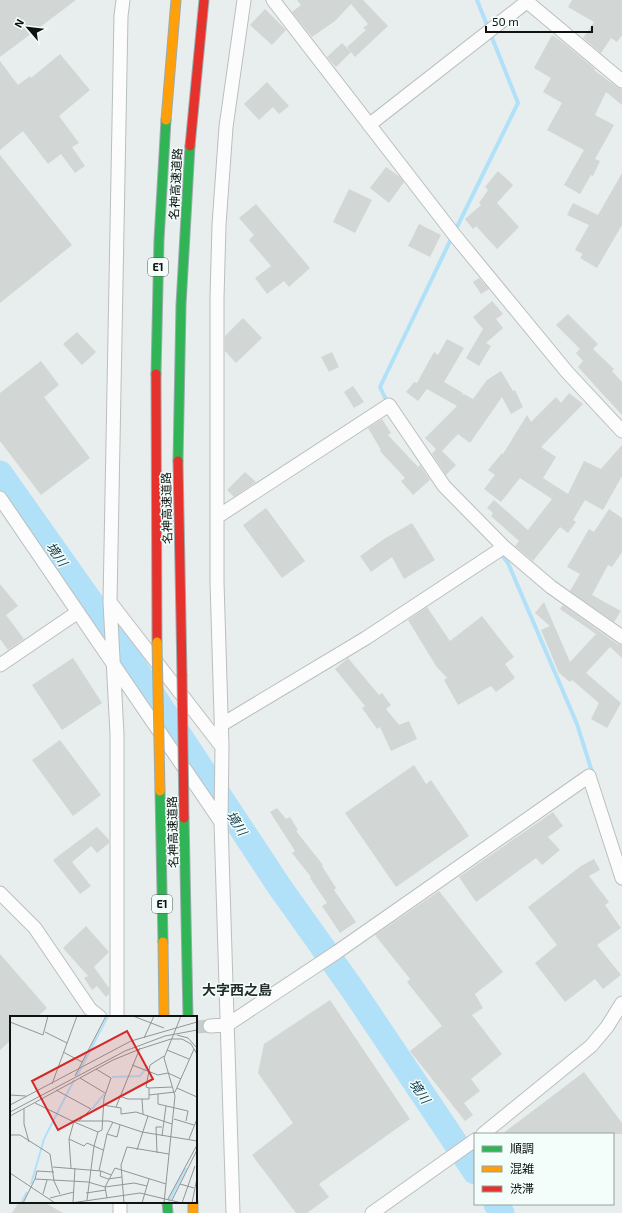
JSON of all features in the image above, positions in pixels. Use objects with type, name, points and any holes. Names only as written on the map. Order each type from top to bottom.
[{"type":"highway","name":"名神高速道路","points":[[164,1016],[157,642],[155,308],[166,118],[176,0]]},
{"type":"highway","name":"名神高速道路","points":[[188,1016],[178,489],[179,414],[191,124],[204,0]]},
{"type":"street","points":[[117,1016],[117,734],[110,602],[121,16],[123,0]]},
{"type":"street","points":[[233,1213],[221,822],[222,751],[217,517],[217,298],[219,224],[226,127],[244,0]]},
{"type":"street","points":[[273,0],[456,237],[552,354],[620,425]]},
{"type":"street","points":[[369,125],[527,1],[622,81]]},
{"type":"street","points":[[217,517],[389,405],[444,486],[504,547],[551,587],[620,633]]},
{"type":"street","points":[[0,498],[221,822]]},
{"type":"street","points":[[221,725],[366,638],[504,547]]},
{"type":"street","points":[[110,602],[222,751]]},
{"type":"street","points":[[0,666],[78,612]]},
{"type":"street","points":[[210,1026],[227,1025],[337,952],[589,776],[622,878]]},
{"type":"street","points":[[0,893],[35,928],[90,1009],[99,1016]]},
{"type":"street","points":[[484,1133],[591,1046],[607,1027],[622,1005]]},
{"type":"street","points":[[372,1213],[452,1158],[471,1143]]},
{"type":"building","points":[[0,0],[76,0],[0,57]]},
{"type":"building","points":[[297,0],[363,0],[388,26],[355,57],[347,47],[366,30],[363,28],[368,24],[351,4],[335,21],[312,37],[292,12],[301,5]]},
{"type":"building","points":[[572,0],[622,0],[622,35],[617,42],[611,38],[601,53],[583,38],[594,22],[568,7]]},
{"type":"building","points":[[265,9],[286,30],[272,45],[250,25]]},
{"type":"building","points":[[552,35],[595,69],[594,70],[622,89],[622,105],[606,92],[595,115],[614,125],[595,159],[600,161],[593,176],[591,175],[580,194],[564,185],[584,150],[547,130],[562,103],[543,92],[551,78],[534,68]]},
{"type":"building","points":[[342,43],[351,52],[336,67],[327,57]]},
{"type":"building","points":[[60,54],[90,90],[59,116],[79,143],[72,147],[85,166],[75,173],[61,154],[48,164],[23,131],[0,150],[0,61],[18,85],[30,76],[31,78]]},
{"type":"building","points":[[267,82],[289,106],[279,114],[273,107],[259,120],[244,104]]},
{"type":"building","points":[[0,155],[72,245],[0,303]]},
{"type":"building","points":[[386,167],[400,177],[404,182],[389,203],[370,188]]},
{"type":"building","points":[[498,171],[513,185],[497,203],[519,227],[497,249],[476,226],[473,229],[465,219],[481,205],[479,203],[488,190],[485,187]]},
{"type":"building","points":[[622,173],[622,225],[597,268],[580,258],[583,254],[575,250],[589,225],[567,215],[573,203],[598,215]]},
{"type":"building","points":[[349,189],[372,200],[355,233],[333,222]]},
{"type":"building","points":[[256,204],[310,268],[289,287],[284,281],[267,294],[255,278],[271,266],[249,240],[254,235],[239,218]]},
{"type":"building","points":[[419,224],[441,235],[430,257],[408,246]]},
{"type":"building","points":[[479,278],[489,289],[481,294],[473,282]]},
{"type":"building","points":[[492,301],[503,314],[496,319],[503,328],[486,343],[491,346],[479,366],[466,358],[483,329],[473,317]]},
{"type":"building","points":[[568,314],[598,344],[593,349],[614,369],[612,371],[622,382],[622,415],[578,367],[583,361],[576,353],[580,349],[556,325]]},
{"type":"building","points":[[243,318],[262,338],[236,363],[225,351],[225,336]]},
{"type":"building","points":[[77,332],[96,352],[82,365],[63,344]]},
{"type":"building","points":[[447,339],[464,348],[444,382],[463,393],[461,395],[464,394],[473,399],[487,380],[501,371],[513,391],[515,390],[523,407],[511,414],[502,397],[470,443],[458,434],[442,451],[456,465],[446,475],[432,454],[436,449],[425,438],[457,406],[427,389],[418,401],[406,392],[414,382],[417,383],[434,352],[438,355]]},
{"type":"building","points":[[332,352],[339,367],[329,372],[321,357]]},
{"type":"building","points":[[41,361],[59,385],[44,397],[90,458],[41,495],[0,441],[0,393]]},
{"type":"building","points":[[353,386],[364,402],[354,408],[344,392]]},
{"type":"building","points":[[569,393],[583,404],[541,447],[556,457],[543,478],[568,494],[584,461],[601,469],[622,445],[622,476],[603,510],[585,500],[573,520],[576,522],[568,533],[560,527],[533,561],[515,546],[519,541],[491,516],[493,513],[487,508],[494,500],[528,530],[552,499],[520,478],[501,502],[484,489],[495,475],[488,470],[502,453],[503,454],[527,415],[531,422],[556,397],[561,403]]},
{"type":"building","points":[[382,419],[391,433],[388,435],[418,467],[420,465],[430,480],[413,495],[401,481],[405,478],[380,451],[381,450],[368,428]]},
{"type":"building","points":[[245,472],[256,482],[234,497],[227,490]]},
{"type":"building","points":[[266,508],[305,561],[282,578],[243,525]]},
{"type":"building","points":[[609,509],[622,518],[622,552],[612,567],[608,565],[592,595],[621,611],[614,622],[570,591],[580,574],[567,567],[589,529],[594,532]]},
{"type":"building","points":[[412,523],[435,560],[404,579],[392,557],[371,572],[360,556],[384,539]]},
{"type":"building","points":[[0,584],[18,606],[6,615],[24,639],[8,650],[0,639]]},
{"type":"building","points":[[544,602],[570,662],[596,634],[560,609],[563,605],[617,644],[622,645],[622,658],[610,647],[586,673],[621,703],[607,728],[591,719],[599,703],[572,680],[570,682],[559,673],[541,630],[550,626],[535,613]]},
{"type":"building","points":[[427,607],[450,641],[482,616],[514,657],[505,664],[515,678],[496,692],[491,686],[458,705],[444,680],[447,678],[436,666],[408,620]]},
{"type":"building","points":[[73,658],[102,703],[62,730],[32,685]]},
{"type":"building","points":[[348,658],[379,695],[382,693],[391,705],[386,709],[399,725],[409,721],[417,739],[391,751],[380,727],[377,729],[362,708],[365,706],[335,669]]},
{"type":"building","points":[[60,740],[101,795],[73,816],[32,760]]},
{"type":"building","points":[[414,765],[426,784],[431,780],[469,836],[396,887],[345,813]]},
{"type":"building","points":[[277,808],[286,819],[290,817],[298,830],[296,831],[323,865],[322,866],[336,888],[334,890],[356,922],[340,933],[322,906],[327,903],[310,878],[311,877],[292,853],[295,851],[270,812]]},
{"type":"building","points":[[553,812],[563,826],[548,837],[560,850],[542,865],[536,858],[476,902],[459,877]]},
{"type":"building","points":[[97,827],[109,840],[109,843],[97,853],[91,846],[72,862],[91,886],[80,894],[53,860]]},
{"type":"building","points":[[594,859],[600,870],[589,876],[609,902],[605,905],[621,928],[597,945],[621,975],[603,989],[595,979],[565,1002],[535,963],[557,945],[528,907],[581,866]]},
{"type":"building","points":[[439,891],[503,972],[475,994],[483,1008],[472,1015],[502,1054],[471,1079],[480,1091],[464,1103],[473,1115],[465,1121],[410,1051],[442,1026],[407,982],[410,979],[375,935]]},
{"type":"building","points":[[86,926],[109,952],[94,967],[109,988],[109,994],[106,997],[97,986],[92,990],[84,978],[88,976],[63,948]]},
{"type":"building","points":[[0,954],[47,1008],[38,1016],[10,1016],[10,1041],[0,1050]]},
{"type":"building","points":[[330,1000],[410,1119],[319,1184],[329,1197],[307,1213],[296,1213],[252,1155],[293,1123],[258,1073],[264,1044]]},
{"type":"building","points":[[584,1072],[622,1123],[622,1134],[503,1133]]},
{"type":"building","points":[[18,1203],[46,1203],[63,1213],[12,1213]]},
{"type":"waterway","points":[[455,231],[518,103],[477,0]]},
{"type":"waterway","points":[[388,404],[380,387],[452,237]]},
{"type":"waterway","name":"境川","points":[[0,473],[99,613],[279,886],[353,990],[474,1171]]},
{"type":"waterway","points":[[500,553],[508,563],[577,724],[593,775]]},
{"type":"waterway","name":"境川","points":[[497,1205],[502,1213]]},
{"type":"tunnel","points":[[197,1027],[210,1026]]},
{"type":"traffic: fast","points":[[156,374],[159,240],[166,120]]},
{"type":"traffic: fast","points":[[178,461],[181,305],[190,146]]},
{"type":"traffic: fast","points":[[160,791],[163,942]]},
{"type":"traffic: fast","points":[[184,818],[188,1016]]},
{"type":"traffic: fast","points":[[167,1203],[168,1213]]},
{"type":"traffic: slow","points":[[166,120],[176,0]]},
{"type":"traffic: slow","points":[[157,642],[160,791]]},
{"type":"traffic: slow","points":[[163,942],[164,1016]]},
{"type":"traffic: slow","points":[[193,1203],[193,1213]]},
{"type":"traffic: jam","points":[[190,146],[204,0]]},
{"type":"traffic: jam","points":[[156,374],[157,642]]},
{"type":"traffic: jam","points":[[178,461],[182,675]]},
{"type":"traffic: jam","points":[[182,675],[184,818]]},
{"type":"district","name":"大字西之島","points":[[237,990]]}]
